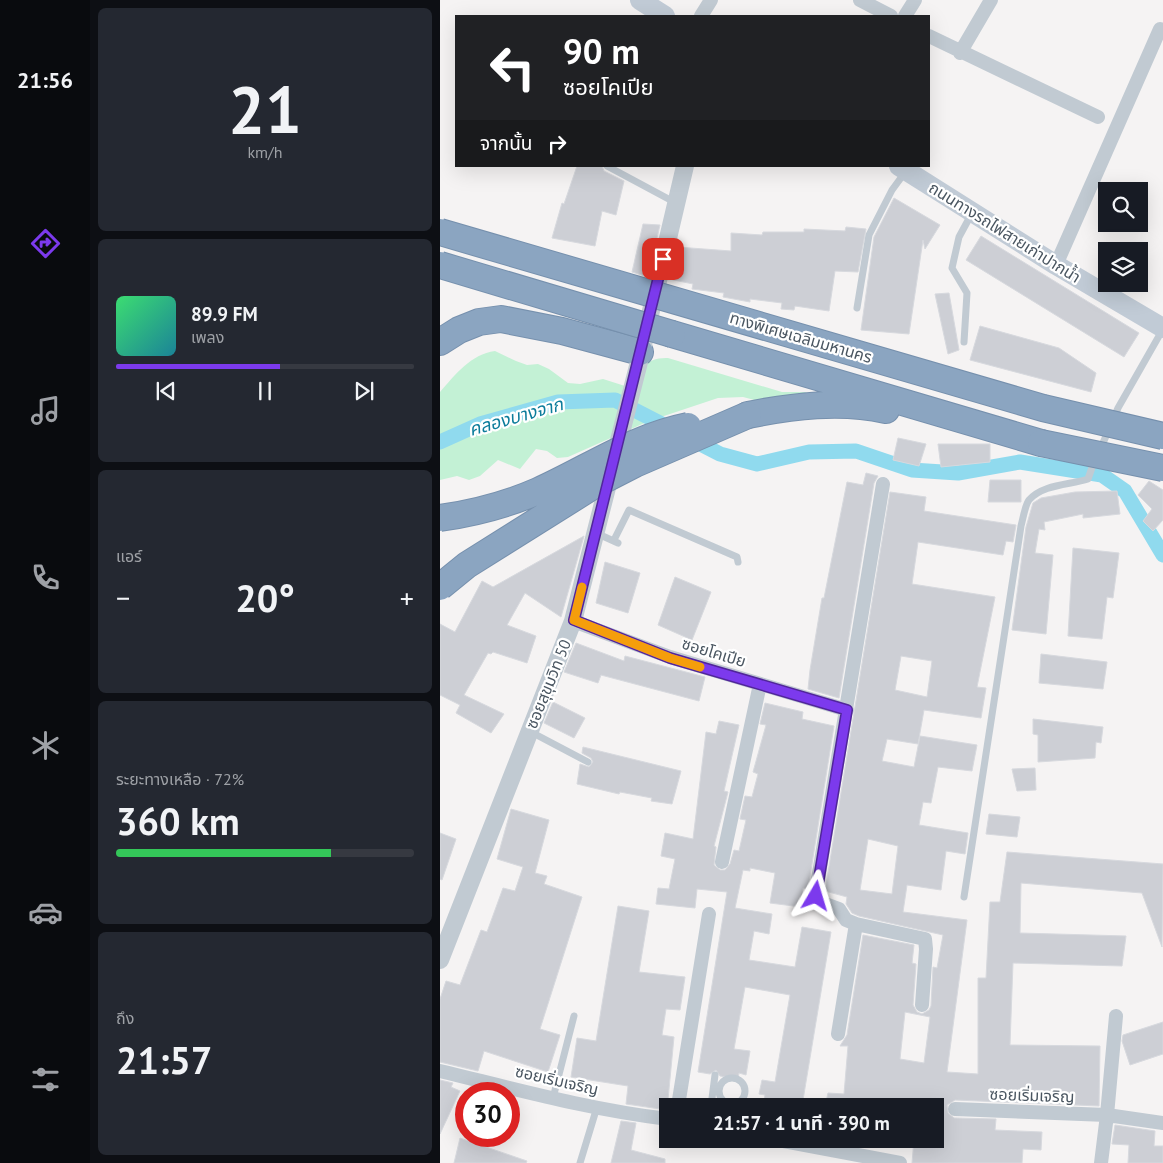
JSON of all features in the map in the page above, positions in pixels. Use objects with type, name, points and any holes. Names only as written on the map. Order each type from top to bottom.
[{"type":"highway","name":"ทางพิเศษเฉลิมมหานคร","points":[[440,232],[1043,408],[1163,436]]},
{"type":"highway","name":"ทางพิเศษเฉลิมมหานคร","points":[[440,265],[1041,443],[1163,468]]},
{"type":"highway","points":[[440,342],[479,322],[501,319],[562,330],[640,352]]},
{"type":"highway","points":[[440,518],[484,511],[538,491],[610,454],[666,430],[789,407],[825,405],[880,409],[1041,443]]},
{"type":"highway","points":[[440,588],[467,565],[596,484],[669,448],[748,415]]},
{"type":"main road","points":[[644,5],[663,15]]},
{"type":"main road","name":"ถนนทางรถไฟสายเก่าปากน้ำ","points":[[902,168],[1056,265],[1163,329]]},
{"type":"street","points":[[702,15],[711,0]]},
{"type":"street","points":[[860,0],[888,15]]},
{"type":"street","points":[[906,15],[914,0]]},
{"type":"street","points":[[960,53],[991,0]]},
{"type":"street","points":[[1056,265],[1160,29]]},
{"type":"street","points":[[930,37],[960,53],[1098,118]]},
{"type":"street","name":"ซอยสุขุมวิท 50","points":[[440,960],[574,620],[685,167]]},
{"type":"street","points":[[883,484],[816,896],[822,903],[839,909],[846,920],[856,924],[924,939],[926,949],[922,1005]]},
{"type":"street","name":"ซอยโคเปีย","points":[[574,620],[670,658],[847,710]]},
{"type":"street","points":[[722,862],[760,684]]},
{"type":"street","points":[[679,1098],[710,914]]},
{"type":"street","points":[[838,1034],[856,924]]},
{"type":"street","points":[[1101,1163],[1116,1016]]},
{"type":"street","name":"ซอยเริ่มเจริญ","points":[[440,1071],[553,1098],[659,1117]]},
{"type":"street","name":"ซอยเริ่มเจริญ","points":[[955,1109],[1107,1115],[1163,1123]]},
{"type":"street","points":[[814,1148],[869,1160],[900,1163]]},
{"type":"lane","points":[[609,167],[676,203]]},
{"type":"lane","points":[[856,308],[869,235],[902,168]]},
{"type":"lane","points":[[964,342],[968,293],[952,268],[958,237],[972,213]]},
{"type":"lane","points":[[964,897],[1021,526],[1028,500],[1042,491],[1073,484],[1088,478],[1118,408],[1163,329]]},
{"type":"lane","points":[[595,532],[616,541],[629,510],[737,557],[738,562]]},
{"type":"lane","points":[[530,731],[588,762]]},
{"type":"lane","points":[[553,1098],[574,1016]]},
{"type":"lane","points":[[713,1098],[717,1085],[715,1075]]},
{"type":"lane","points":[[580,1163],[597,1107]]},
{"type":"green space","points":[[495,351],[527,365],[538,364],[549,369],[568,383],[580,384],[603,379],[625,386],[648,362],[660,358],[668,358],[782,392],[805,392],[815,400],[778,406],[743,397],[718,398],[649,421],[568,457],[557,458],[547,451],[536,449],[520,469],[498,460],[480,476],[469,480],[457,476],[440,480],[440,392],[464,366],[478,356]]},
{"type":"building","points":[[577,167],[602,167],[604,171],[624,181],[616,215],[602,211],[595,246],[552,238],[562,203],[564,204]]},
{"type":"building","points":[[894,198],[940,225],[925,249],[923,240],[909,334],[861,330],[874,237]]},
{"type":"building","points":[[643,224],[660,225],[648,277],[632,272]]},
{"type":"building","points":[[846,227],[866,229],[858,272],[835,271],[829,311],[795,306],[794,310],[781,309],[782,303],[750,299],[750,302],[723,297],[724,293],[692,289],[693,284],[669,279],[678,242],[677,247],[731,251],[731,233],[762,235],[763,232],[804,232],[804,229],[845,231]]},
{"type":"building","points":[[981,236],[1139,333],[1124,357],[966,260]]},
{"type":"building","points":[[949,293],[959,350],[948,354],[935,294]]},
{"type":"building","points":[[980,326],[1059,348],[1096,373],[1091,392],[970,360]]},
{"type":"building","points":[[898,438],[926,444],[919,466],[893,460]]},
{"type":"building","points":[[938,444],[990,444],[990,462],[941,467]]},
{"type":"building","points":[[866,473],[878,476],[874,483],[839,698],[808,689],[810,670],[822,598],[824,598],[847,482],[863,485]]},
{"type":"building","points":[[990,480],[1021,480],[1021,502],[988,502]]},
{"type":"building","points":[[1149,481],[1163,490],[1163,520],[1153,531],[1143,521],[1152,509],[1138,495]]},
{"type":"building","points":[[1117,491],[1120,514],[1083,518],[1083,514],[1044,522],[1045,530],[1039,529],[1035,553],[1053,555],[1046,634],[1012,630],[1026,527],[1033,503],[1041,498],[1075,492]]},
{"type":"building","points":[[890,492],[926,497],[924,511],[1016,525],[1013,542],[1006,541],[1003,555],[918,542],[912,584],[995,597],[977,687],[986,688],[981,718],[924,710],[918,744],[887,739],[882,761],[914,767],[920,736],[977,745],[972,771],[938,767],[931,803],[923,802],[919,825],[968,833],[965,854],[946,851],[941,890],[907,885],[903,912],[967,920],[947,1072],[978,1074],[978,978],[986,978],[990,902],[1000,902],[1007,852],[1163,864],[1162,947],[1142,893],[1021,883],[1020,933],[1126,936],[1122,966],[1013,963],[1010,1045],[1100,1046],[1099,1106],[955,1100],[947,1105],[948,1113],[954,1118],[996,1119],[995,1130],[1042,1132],[1041,1150],[1023,1149],[1022,1163],[912,1163],[913,1148],[944,1148],[944,1098],[827,1098],[828,1093],[844,1094],[848,1046],[840,1046],[847,1035],[863,935],[914,945],[912,963],[916,964],[913,1005],[917,1012],[922,1014],[929,1010],[931,1006],[933,967],[937,968],[943,935],[859,916],[852,913],[846,904],[847,897],[825,891]],"holes":[[[901,656],[932,661],[927,697],[895,690]],[[868,839],[898,846],[892,894],[860,890]],[[905,1012],[930,1017],[924,1063],[900,1059]]]},
{"type":"building","points":[[584,536],[561,617],[525,593],[507,625],[536,636],[527,663],[493,652],[491,654],[488,653],[464,695],[504,714],[491,733],[456,713],[460,705],[440,695],[440,624],[455,632],[482,581],[493,587]]},
{"type":"building","points":[[1073,548],[1119,553],[1113,598],[1107,597],[1102,639],[1068,636]]},
{"type":"building","points":[[605,562],[640,573],[628,613],[596,603]]},
{"type":"building","points":[[675,577],[711,592],[692,640],[658,625]]},
{"type":"building","points":[[576,643],[624,661],[625,656],[705,677],[699,701],[601,675],[598,683],[564,672]]},
{"type":"building","points":[[1041,654],[1107,662],[1103,689],[1039,683]]},
{"type":"building","points":[[553,702],[585,718],[574,738],[544,723]]},
{"type":"building","points":[[765,703],[803,712],[802,719],[834,726],[808,889],[803,888],[801,907],[770,903],[775,873],[750,868],[750,871],[743,870],[735,908],[772,914],[769,934],[754,931],[749,960],[795,967],[802,927],[831,932],[803,1098],[764,1098],[765,1095],[759,1094],[762,1080],[775,1082],[790,995],[745,987],[734,1049],[750,1051],[746,1075],[739,1073],[738,1079],[720,1076],[716,1070],[710,1074],[698,1072],[727,892],[697,889],[695,908],[656,904],[658,888],[669,889],[675,859],[661,856],[665,833],[693,839],[706,732],[716,734],[719,721],[739,725],[724,791],[728,792],[714,846],[716,847],[714,865],[720,870],[725,870],[730,864],[734,850],[739,851],[746,820],[740,819],[745,796],[752,797],[758,774],[753,772],[766,725],[760,724]]},
{"type":"building","points":[[1033,719],[1103,727],[1101,743],[1096,742],[1095,758],[1038,762],[1038,735],[1033,734]]},
{"type":"building","points":[[583,747],[681,771],[672,804],[651,801],[652,798],[620,792],[619,794],[577,784],[580,764],[589,767],[593,762],[591,758],[582,753]]},
{"type":"building","points":[[1035,768],[1036,790],[1017,791],[1012,769]]},
{"type":"building","points":[[511,809],[549,820],[535,873],[547,876],[544,884],[582,897],[540,1029],[560,1035],[548,1072],[484,1051],[478,1071],[440,1062],[440,999],[446,981],[460,985],[481,930],[487,932],[503,888],[515,891],[523,867],[497,859]]},
{"type":"building","points":[[989,814],[1020,817],[1017,837],[986,834]]},
{"type":"building","points":[[440,833],[456,839],[442,880],[440,879]]},
{"type":"building","points":[[618,906],[649,911],[639,972],[685,977],[680,1010],[666,1009],[662,1035],[674,1037],[668,1098],[659,1098],[659,1109],[626,1104],[628,1086],[571,1077],[577,1038],[596,1041]]},
{"type":"building","points":[[1163,1022],[1163,1054],[1130,1065],[1122,1041],[1123,1035]]},
{"type":"building","points":[[440,1080],[453,1083],[451,1087],[455,1089],[455,1102],[440,1134]]},
{"type":"building","points":[[621,1121],[636,1123],[631,1150],[665,1159],[665,1163],[611,1163]]},
{"type":"building","points":[[1115,1125],[1155,1131],[1154,1146],[1163,1146],[1163,1163],[1128,1163],[1129,1145],[1112,1144]]},
{"type":"building","points":[[458,1147],[486,1147],[527,1161],[526,1163],[454,1163]]},
{"type":"waterway","name":"คลองบางจาก","points":[[440,442],[480,424],[558,402],[615,400],[720,454],[757,464],[809,452],[856,451],[912,470],[958,473],[1020,462],[1102,475],[1125,491],[1163,555]]},
{"type":"slow traffic","points":[[582,587],[574,620],[670,658],[700,667]]},
{"type":"route","points":[[663,259],[574,620],[670,658],[847,710],[816,896]]}]
